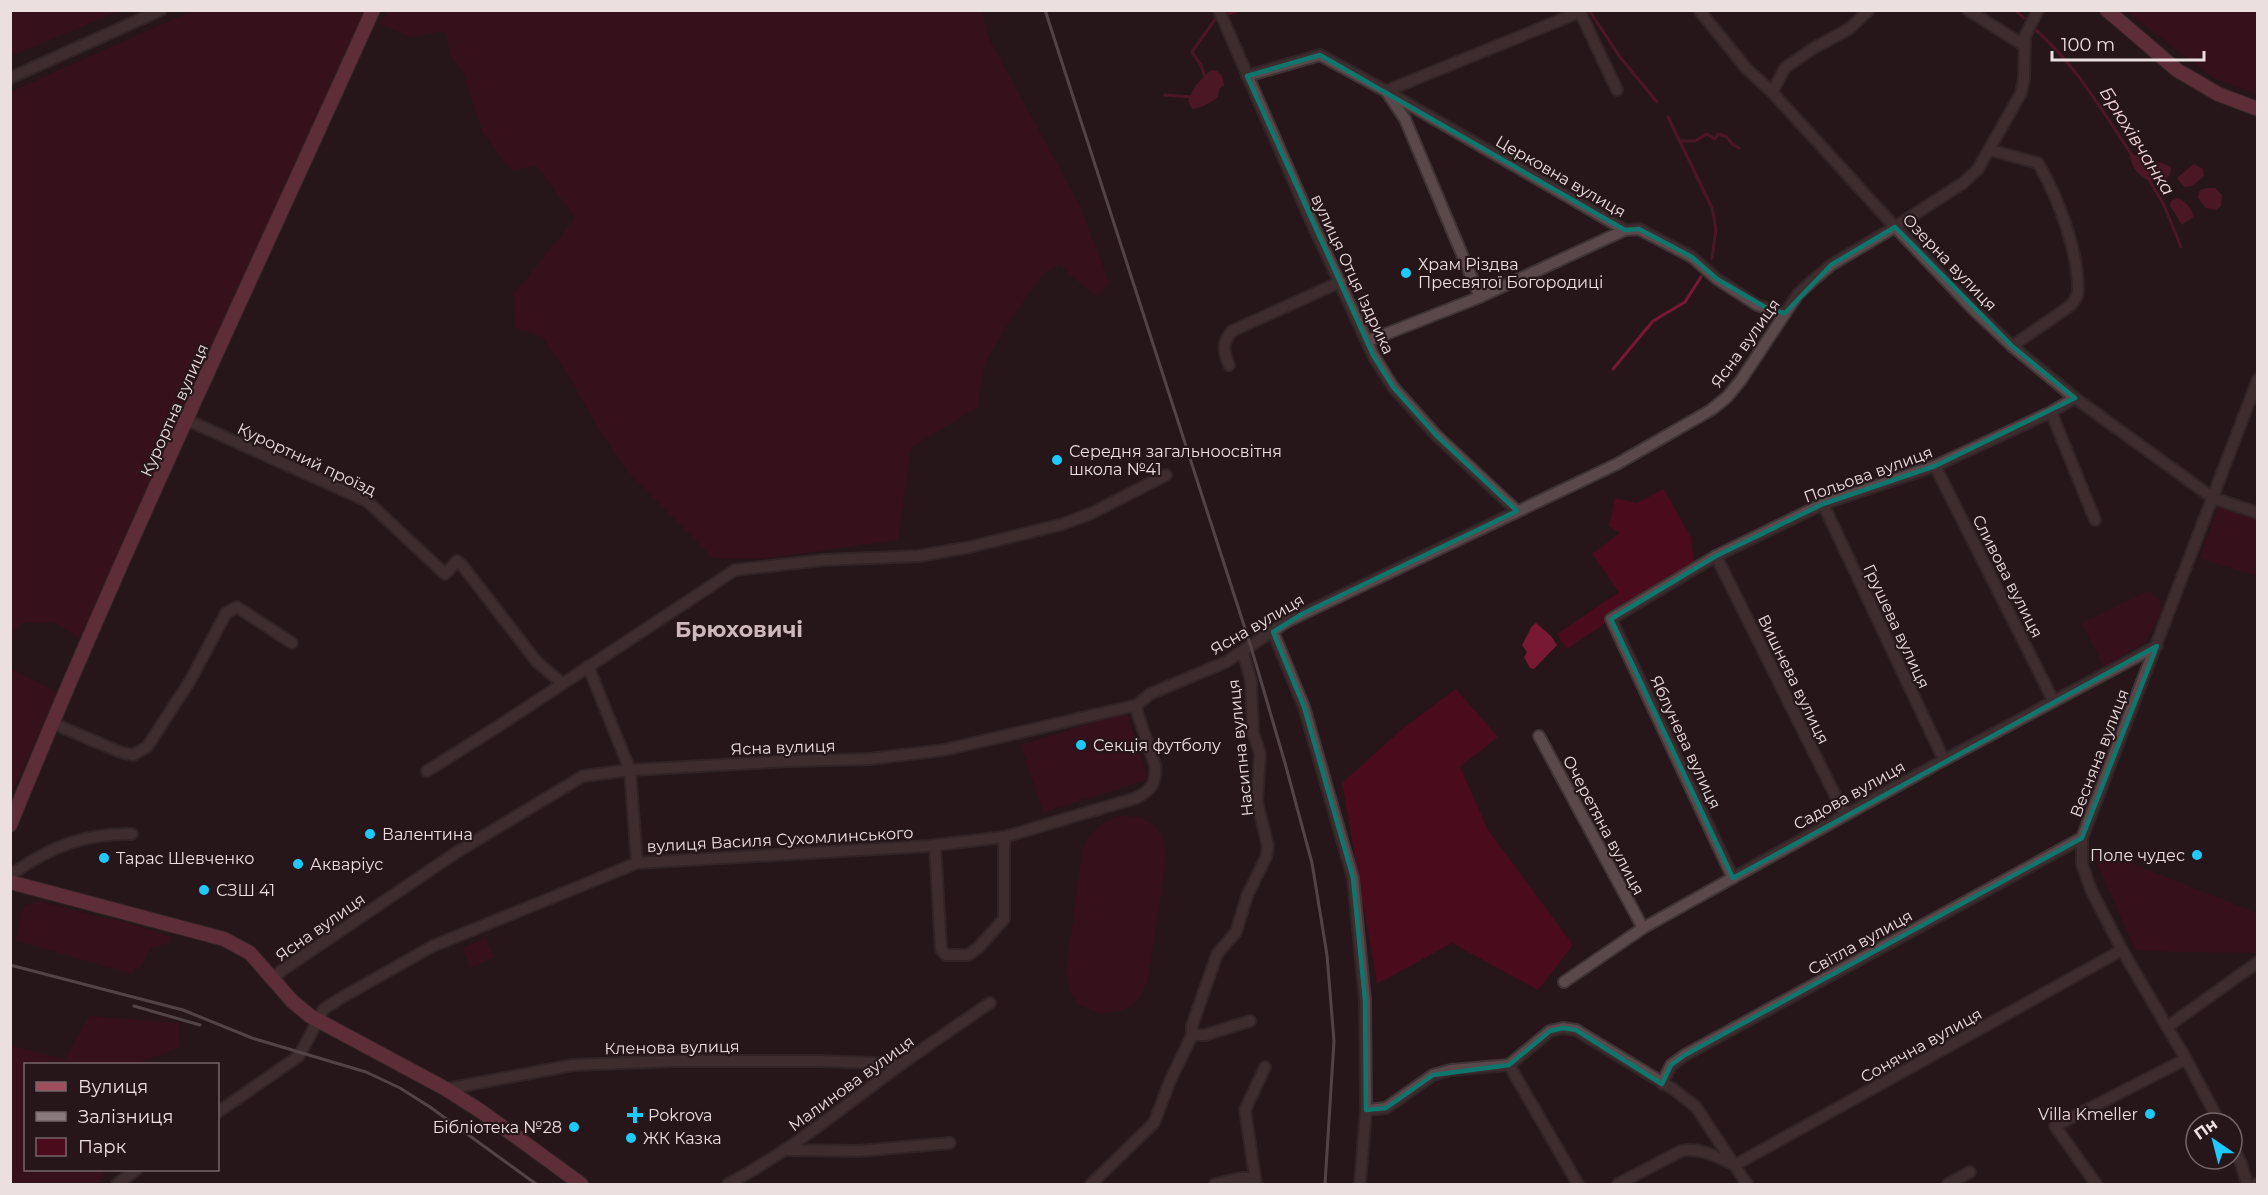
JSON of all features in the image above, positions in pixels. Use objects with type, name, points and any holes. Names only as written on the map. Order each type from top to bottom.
[{"type":"main road","name":"Курортна вулиця","points":[[10,825],[52,723],[373,10]]},
{"type":"main road","points":[[2107,10],[2177,70],[2218,94],[2258,109]]},
{"type":"main road","points":[[10,882],[224,939],[246,949],[298,1007],[317,1020],[446,1089],[537,1151],[580,1185]]},
{"type":"street","points":[[10,78],[161,10]]},
{"type":"street","name":"вулиця Отця Іздрика","points":[[1219,10],[1373,356],[1393,387],[1436,435],[1517,511]]},
{"type":"street","name":"Озерна вулиця","points":[[1699,10],[1746,68],[1772,92],[1972,309],[2012,346],[2075,398],[2213,498],[2258,513]]},
{"type":"street","points":[[1772,92],[1785,68],[1812,49],[1849,29],[1869,10]]},
{"type":"street","points":[[1968,10],[2025,46]]},
{"type":"street","name":"Ясна вулиця","points":[[273,980],[281,971],[414,880],[584,776],[630,770],[869,759],[944,750],[1137,705],[1150,694],[1226,662],[1274,633],[1288,621],[1617,464],[1711,410],[1727,397],[1741,380],[1798,294],[1831,265],[1963,183],[1978,169],[2021,93],[2029,26],[2038,10]]},
{"type":"street","points":[[1480,297],[1405,119],[1386,91],[1580,12],[1617,90]]},
{"type":"street","name":"Церковна вулиця","points":[[1247,76],[1320,55],[1625,230],[1639,229],[1692,257],[1717,279],[1757,305],[1785,313]]},
{"type":"street","points":[[1990,150],[2038,163],[2060,207],[2072,250],[2078,291],[2076,299],[2070,306],[2012,346]]},
{"type":"street","points":[[1368,341],[1480,297],[1625,230]]},
{"type":"street","points":[[1229,365],[1224,352],[1224,341],[1232,331],[1340,282]]},
{"type":"street","name":"Весняна вулиця","points":[[2214,1111],[2168,1027],[2122,950],[2091,890],[2082,864],[2082,838],[2258,379]]},
{"type":"street","name":"Польова вулиця","points":[[1611,619],[1716,556],[1823,504],[1935,466],[2051,412],[2075,398]]},
{"type":"street","points":[[2051,412],[2095,520]]},
{"type":"street","name":"Курортний проїзд","points":[[187,420],[367,501],[446,574],[457,561],[537,662],[562,683]]},
{"type":"street","name":"Сливова вулиця","points":[[1935,466],[2053,700]]},
{"type":"street","points":[[427,771],[735,570],[824,560],[919,556],[999,541],[1063,524],[1092,513],[1166,475]]},
{"type":"street","name":"Грушева вулиця","points":[[1823,504],[1944,760]]},
{"type":"street","name":"Вишнева вулиця","points":[[1716,556],[1845,815]]},
{"type":"street","points":[[52,723],[120,752],[134,755],[147,747],[190,681],[226,613],[237,607],[292,643]]},
{"type":"street","name":"Яблунева вулиця","points":[[1611,619],[1733,878]]},
{"type":"street","points":[[1274,633],[1304,707],[1353,878],[1365,1000],[1366,1110],[1360,1185]]},
{"type":"street","name":"Садова вулиця","points":[[1564,982],[1643,928],[2053,700],[2157,646]]},
{"type":"street","name":"Насипна вулиця","points":[[1091,1185],[1154,1123],[1170,1081],[1192,1035],[1192,1026],[1217,954],[1236,932],[1247,896],[1266,856],[1268,846],[1257,802],[1260,754],[1253,732],[1250,703],[1251,681],[1243,652]]},
{"type":"street","points":[[588,666],[630,770],[637,863]]},
{"type":"street","name":"вулиця Василя Сухомлинського","points":[[317,1020],[324,1009],[423,951],[637,863],[935,845],[1004,837],[1136,798],[1148,792],[1155,781],[1155,765],[1137,712],[1137,705]]},
{"type":"street","name":"Очеретяна вулиця","points":[[1539,736],[1643,928]]},
{"type":"street","points":[[10,872],[15,872],[40,854],[68,843],[115,834],[132,834]]},
{"type":"street","points":[[935,845],[941,949],[946,955],[968,955],[978,948],[1004,919],[1004,837]]},
{"type":"street","name":"Світла вулиця","points":[[1662,1084],[1671,1065],[1686,1055],[2082,838]]},
{"type":"street","name":"Сонячна вулиця","points":[[1735,1165],[2122,950]]},
{"type":"street","points":[[2168,1027],[2258,962]]},
{"type":"street","name":"Малинова вулиця","points":[[728,1185],[759,1168],[990,1003]]},
{"type":"street","points":[[219,1111],[299,1056],[317,1020]]},
{"type":"street","points":[[1192,1035],[1205,1035],[1250,1021]]},
{"type":"street","points":[[1366,1110],[1386,1108],[1433,1075],[1451,1070],[1509,1065],[1550,1031],[1563,1028],[1576,1030],[1673,1089],[1696,1107],[1747,1185]]},
{"type":"street","points":[[2096,1185],[2055,1126],[2186,1059]]},
{"type":"street","name":"Кленова вулиця","points":[[446,1089],[573,1065],[698,1060],[902,1064]]},
{"type":"street","points":[[1509,1065],[1578,1185]]},
{"type":"street","points":[[1215,1185],[1241,1178],[1256,1181],[1245,1110],[1265,1067]]},
{"type":"street","points":[[784,1150],[859,1151],[950,1143]]},
{"type":"street","points":[[1618,1185],[1681,1151],[1691,1149],[1700,1149],[1735,1165]]},
{"type":"street","points":[[117,1185],[135,1171]]},
{"type":"street","points":[[1948,1185],[1970,1172]]},
{"type":"highlighted area","points":[[1320,55],[1625,230],[1639,229],[1692,257],[1717,279],[1770,310],[1785,313],[1831,265],[1895,227],[2012,346],[2075,398],[1935,466],[1823,504],[1716,556],[1611,619],[1733,878],[2157,646],[2082,838],[1685,1055],[1671,1065],[1662,1084],[1576,1030],[1563,1028],[1550,1031],[1509,1065],[1433,1075],[1386,1108],[1366,1110],[1365,1000],[1353,878],[1304,707],[1273,632],[1302,614],[1517,511],[1436,435],[1393,387],[1373,355],[1247,76]]},
{"type":"green space","points":[[11,10],[119,10],[119,11],[11,56]]},
{"type":"green space","points":[[192,11],[367,11],[83,641],[56,623],[21,623],[11,634],[10,92]]},
{"type":"green space","points":[[387,11],[982,11],[988,37],[1079,204],[1109,282],[1098,297],[1060,264],[1042,274],[985,363],[977,407],[911,448],[898,540],[766,558],[713,558],[629,473],[599,430],[570,378],[542,337],[515,327],[514,294],[575,218],[537,166],[511,170],[483,133],[463,72],[450,55],[446,31],[410,37],[380,24]]},
{"type":"green space","points":[[2126,11],[2257,11],[2257,94],[2214,78]]},
{"type":"green space","points":[[1664,489],[1691,538],[1694,564],[1567,649],[1557,634],[1619,592],[1592,554],[1620,533],[1609,526],[1615,498],[1637,503]]},
{"type":"green space","points":[[2219,504],[2257,515],[2257,576],[2200,558]]},
{"type":"green space","points":[[2148,591],[2160,600],[2161,612],[2145,642],[2104,667],[2082,623]]},
{"type":"green space","points":[[11,669],[58,693],[11,795]]},
{"type":"green space","points":[[1456,689],[1498,737],[1460,767],[1488,830],[1573,945],[1538,990],[1452,943],[1377,984],[1342,783],[1402,729]]},
{"type":"green space","points":[[1127,712],[1148,779],[1042,813],[1021,745]]},
{"type":"green space","points":[[1121,816],[1141,818],[1154,826],[1163,840],[1166,860],[1148,980],[1138,1000],[1130,1006],[1120,1011],[1100,1013],[1079,1005],[1072,996],[1066,973],[1082,851],[1092,832],[1107,821]]},
{"type":"green space","points":[[2090,847],[2257,913],[2257,949],[2253,953],[2136,951]]},
{"type":"green space","points":[[37,901],[109,918],[171,937],[168,943],[151,948],[139,970],[134,968],[132,974],[15,940],[24,906]]},
{"type":"green space","points":[[485,938],[494,957],[470,968],[462,948]]},
{"type":"green space","points":[[89,1016],[179,1023],[179,1047],[139,1063],[24,1063],[24,1171],[102,1171],[104,1176],[96,1184],[11,1184],[11,1046],[65,1059]]},
{"type":"shaded area","points":[[1211,70],[1221,74],[1224,85],[1219,89],[1218,97],[1199,108],[1192,109],[1188,101],[1195,86]]},
{"type":"shaded area","points":[[2136,155],[2167,165],[2171,168],[2170,175],[2158,181],[2145,179],[2132,163],[2130,156]]},
{"type":"shaded area","points":[[2194,164],[2203,169],[2204,176],[2192,186],[2185,187],[2178,177]]},
{"type":"shaded area","points":[[2215,188],[2222,195],[2221,206],[2216,210],[2206,208],[2198,198],[2199,191]]},
{"type":"shaded area","points":[[2177,198],[2188,206],[2193,214],[2193,217],[2182,225],[2170,206],[2171,201]]},
{"type":"shaded area","points":[[1536,623],[1551,636],[1557,645],[1534,669],[1530,668],[1524,657],[1527,652],[1522,645]]},
{"type":"waterway","points":[[1225,15],[1240,10]]},
{"type":"waterway","points":[[1589,10],[1620,57],[1657,102]]},
{"type":"waterway","name":"Брюхівчанка","points":[[2015,10],[2024,18]]},
{"type":"waterway","points":[[1205,77],[1201,65],[1192,52],[1216,18]]},
{"type":"waterway","name":"Брюхівчанка","points":[[2036,30],[2077,75],[2134,158]]},
{"type":"waterway","points":[[1165,95],[1193,97]]},
{"type":"waterway","points":[[1668,117],[1712,208],[1716,229],[1712,258]]},
{"type":"waterway","points":[[1680,141],[1695,141],[1707,134],[1715,139],[1718,134],[1727,137],[1739,148]]},
{"type":"waterway","name":"Брюхівчанка","points":[[2148,178],[2164,205],[2181,247]]},
{"type":"waterway","points":[[1613,369],[1653,321],[1685,302],[1701,277]]},
{"type":"railway","points":[[1045,10],[1251,647],[1312,863],[1327,955],[1334,1041],[1325,1184]]},
{"type":"railway","points":[[10,965],[183,1010],[252,1038],[366,1072],[400,1088],[430,1107],[536,1184]]},
{"type":"railway","points":[[134,1006],[200,1025]]},
{"type":"place","name":"Храм Різдва Пресвятої Богородиці","points":[[1406,273]]},
{"type":"place","name":"Середня загальноосвітня школа №41","points":[[1057,460]]},
{"type":"place","name":"Секція футболу","points":[[1081,745]]},
{"type":"place","name":"Валентина","points":[[370,834]]},
{"type":"place","name":"Поле чудес","points":[[2197,855]]},
{"type":"place","name":"Тарас Шевченко","points":[[104,858]]},
{"type":"place","name":"Акваріус","points":[[298,864]]},
{"type":"place","name":"СЗШ 41","points":[[204,890]]},
{"type":"place","name":"Villa Kmeller","points":[[2150,1114]]},
{"type":"place","name":"Pokrova","points":[[635,1115]]},
{"type":"place","name":"Бібліотека №28","points":[[574,1127]]},
{"type":"place","name":"ЖК Казка","points":[[631,1138]]},
{"type":"district","name":"Брюховичі","points":[[739,629]]}]
